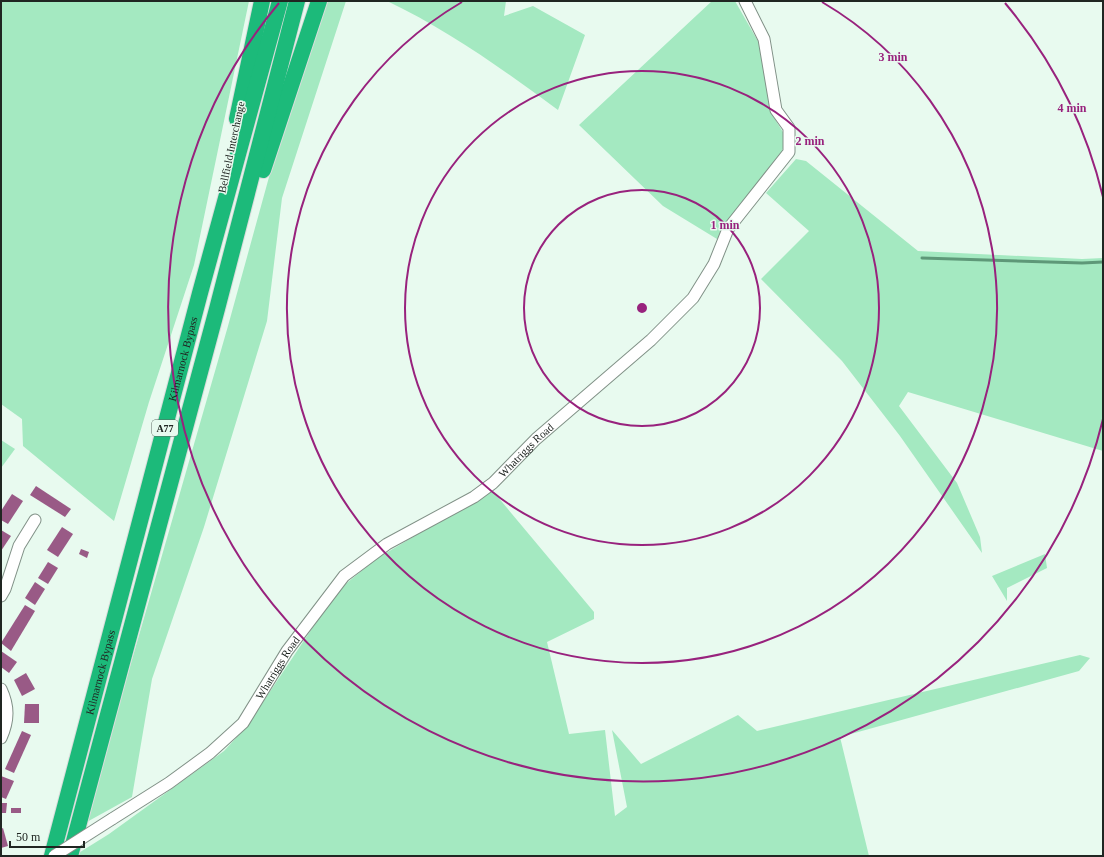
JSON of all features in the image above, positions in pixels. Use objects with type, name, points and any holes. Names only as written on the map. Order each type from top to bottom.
[{"type":"highway","name":"Bellfield Interchange","points":[[200,293],[262,1]]},
{"type":"highway","name":"Kilmarnock Bypass","points":[[53,856],[200,293],[280,1]]},
{"type":"highway","name":"Kilmarnock Bypass","points":[[70,856],[217,309],[297,1]]},
{"type":"highway","name":"A77","points":[[217,309],[319,1]]},
{"type":"street","name":"Whatriggs Road","points":[[53,856],[169,783],[210,753],[243,723],[287,651],[344,576],[387,544],[474,497],[493,483],[536,439],[651,340],[693,298],[714,264],[728,229],[789,152],[789,128],[776,110],[764,39],[745,1]]},
{"type":"street","points":[[1,596],[5,589],[19,546],[35,520]]},
{"type":"street","points":[[1,689],[5,697],[8,713],[1,738]]},
{"type":"green space","points":[[1,1],[249,1],[194,265],[149,402],[114,521],[23,446],[22,419],[1,404]]},
{"type":"green space","points":[[322,1],[346,1],[282,198],[267,321],[204,527],[152,679],[132,797],[85,823],[228,326],[301,61]]},
{"type":"green space","points":[[387,1],[506,1],[504,16],[533,6],[585,35],[558,110],[475,51],[410,12]]},
{"type":"green space","points":[[712,1],[735,1],[759,43],[773,116],[786,137],[782,152],[717,239],[663,206],[579,125]]},
{"type":"green space","points":[[796,159],[806,161],[918,251],[1082,259],[1103,258],[1103,451],[908,392],[899,406],[957,483],[980,537],[982,553],[900,436],[842,361],[761,279],[809,231],[766,193]]},
{"type":"green space","points":[[1,440],[15,449],[1,468]]},
{"type":"green space","points":[[492,490],[594,612],[594,619],[547,642],[569,734],[605,730],[615,816],[627,807],[612,730],[641,764],[738,715],[757,731],[1080,655],[1090,658],[1079,671],[840,737],[869,856],[77,856],[77,854],[109,834],[224,751],[247,726],[337,591],[376,559]]},
{"type":"green space","points":[[1045,554],[1047,568],[1007,588],[1007,601],[992,576]]},
{"type":"building","points":[[36,486],[71,509],[65,517],[30,495]]},
{"type":"building","points":[[12,494],[23,501],[8,524],[1,520],[1,511]]},
{"type":"building","points":[[62,527],[73,534],[58,557],[47,550]]},
{"type":"building","points":[[1,530],[11,536],[1,551]]},
{"type":"building","points":[[81,549],[89,552],[87,558],[79,554]]},
{"type":"building","points":[[48,562],[58,568],[48,584],[38,578]]},
{"type":"building","points":[[35,582],[45,589],[35,605],[25,598]]},
{"type":"building","points":[[25,605],[35,611],[11,651],[1,643]]},
{"type":"building","points":[[1,651],[17,662],[9,673],[1,667]]},
{"type":"building","points":[[26,673],[35,689],[22,696],[14,680]]},
{"type":"building","points":[[25,704],[39,704],[39,723],[24,723]]},
{"type":"building","points":[[22,731],[31,735],[14,773],[5,769]]},
{"type":"building","points":[[1,776],[14,781],[6,799],[1,797]]},
{"type":"building","points":[[1,803],[7,803],[6,813],[2,813],[2,816],[1,816]]},
{"type":"building","points":[[11,808],[21,808],[21,813],[11,813]]},
{"type":"building","points":[[3,828],[8,846],[1,848],[1,829]]},
{"type":"waterway","points":[[922,258],[1082,263],[1103,262]]}]
